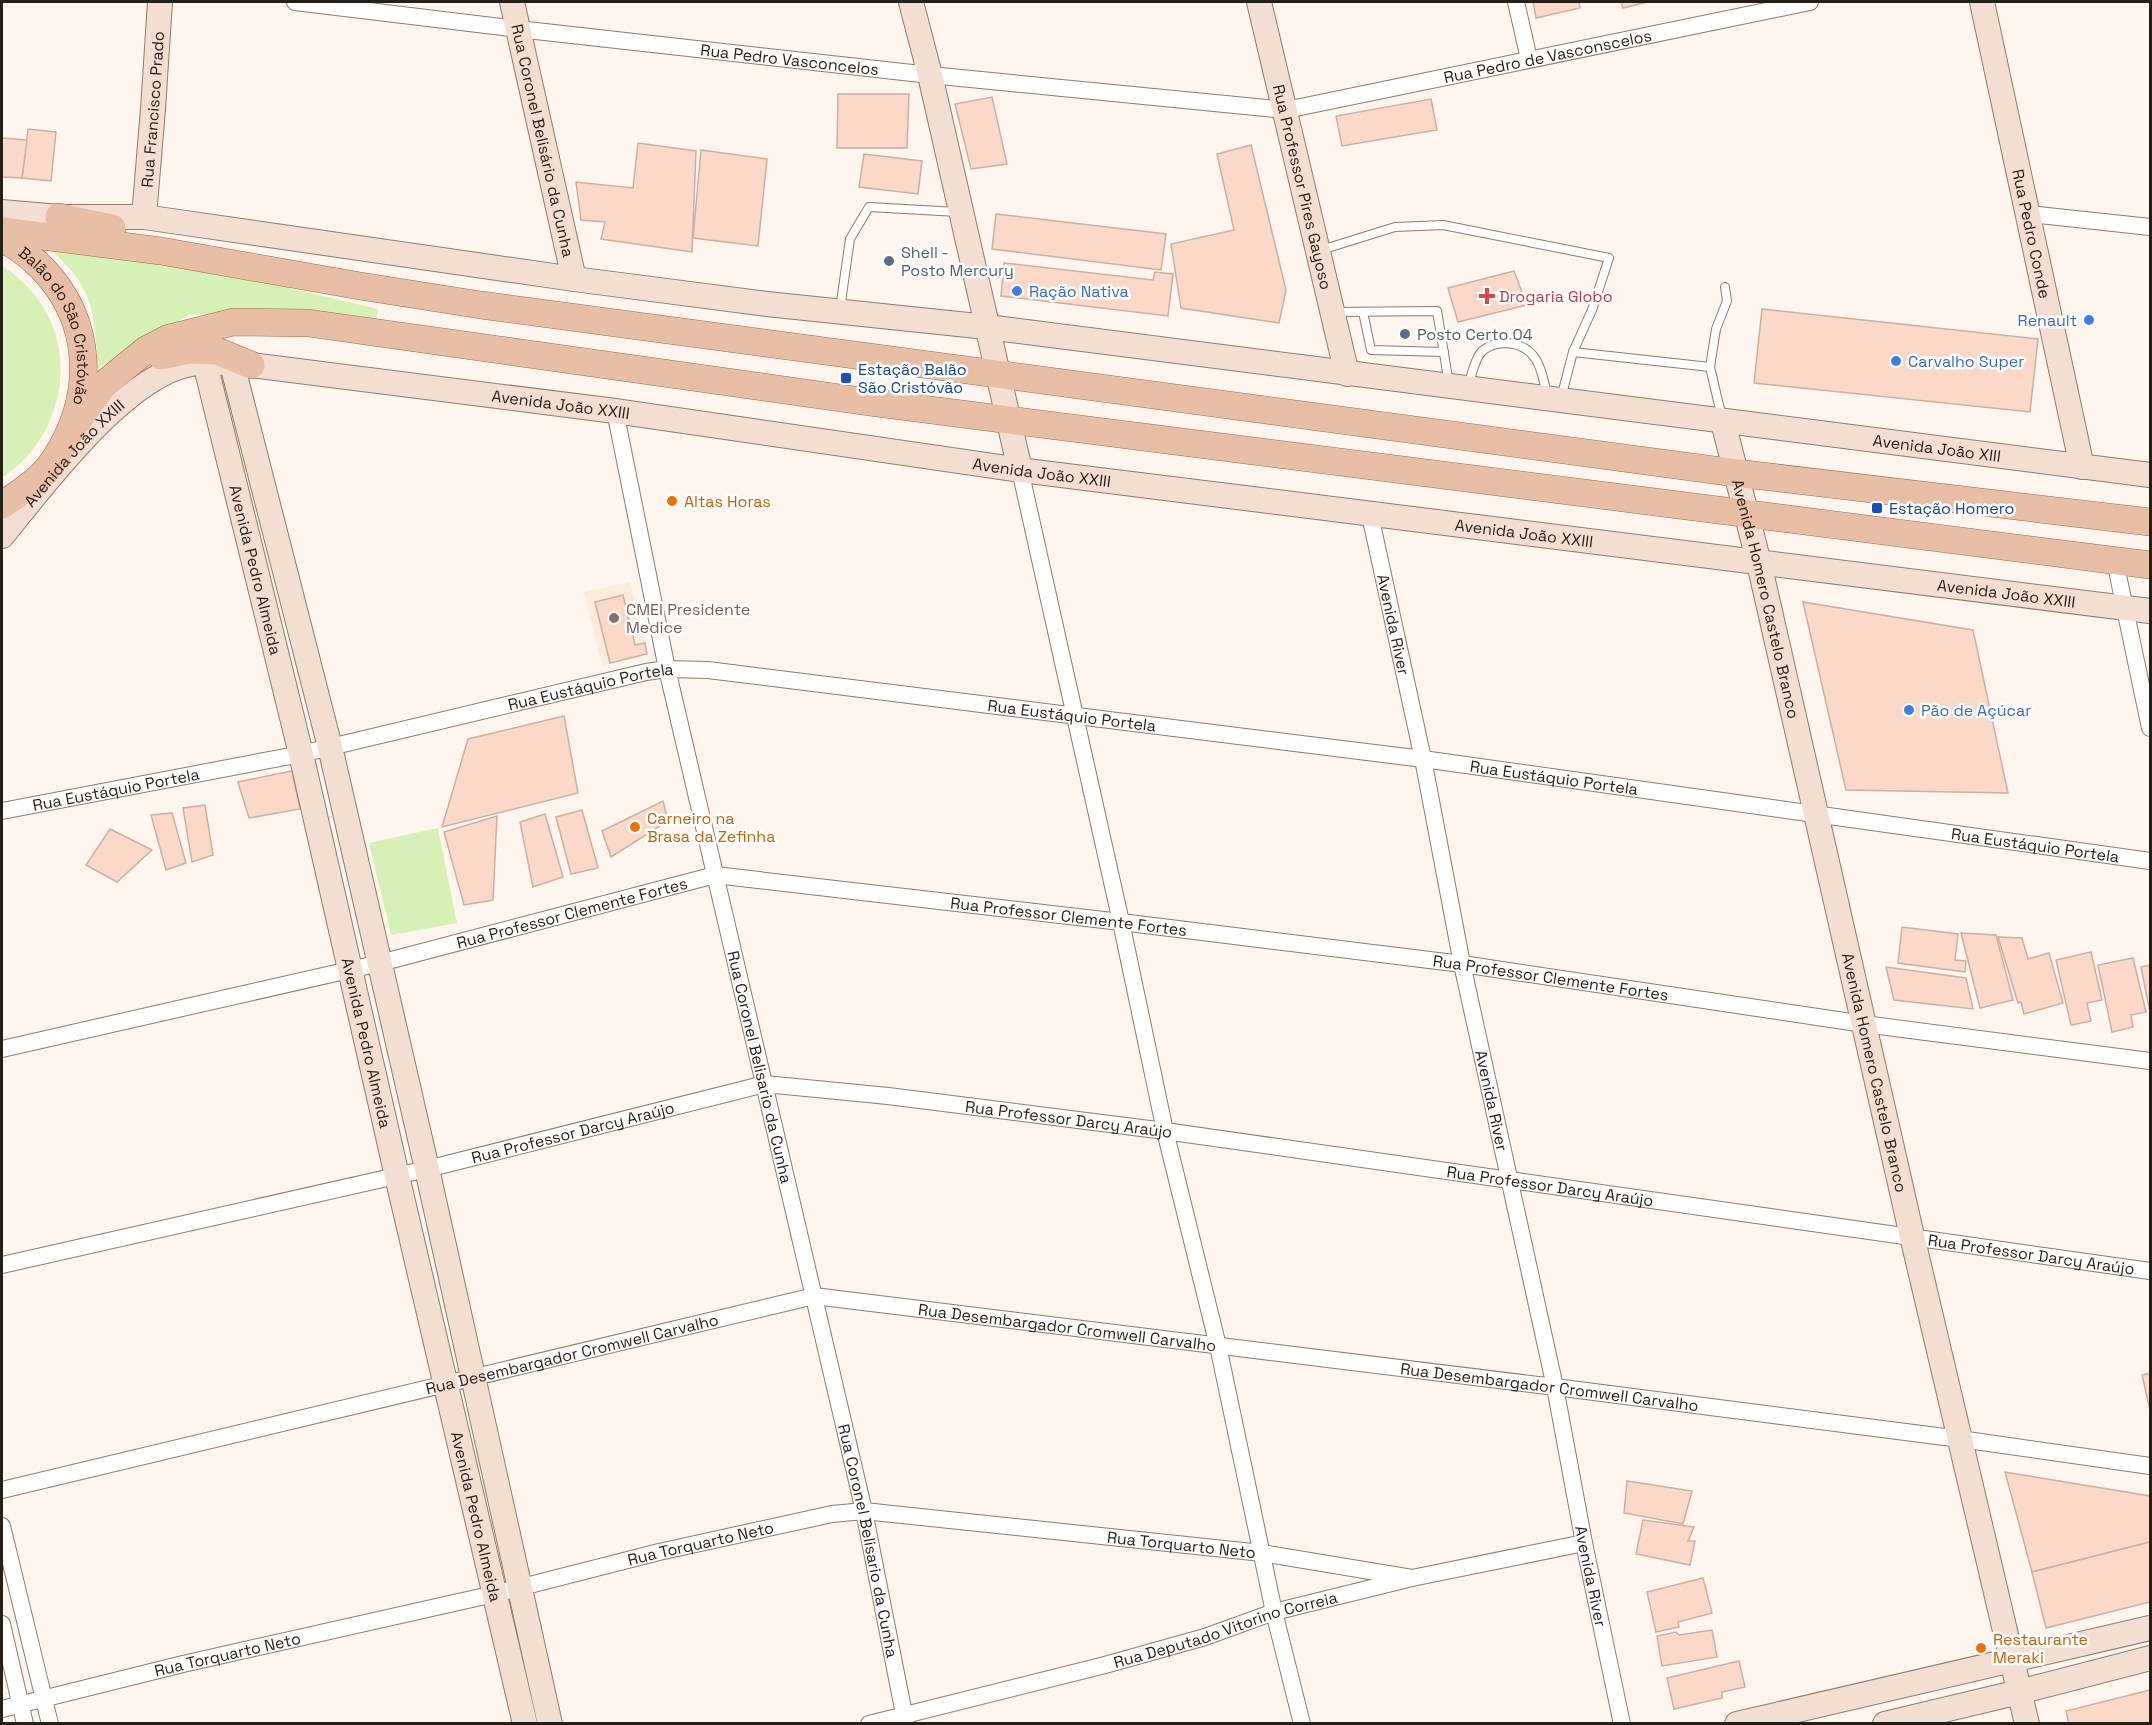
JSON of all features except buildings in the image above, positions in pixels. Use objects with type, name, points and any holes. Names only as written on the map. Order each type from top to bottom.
[{"type":"main road","points":[[59,217],[241,255],[272,271]]},
{"type":"main road","points":[[2,231],[161,251],[481,305],[1736,472],[2151,522]]},
{"type":"main road","name":"Balão do São Cristóvão","points":[[2,239],[22,250],[59,289],[75,321],[82,348],[84,374],[73,427],[55,460],[29,487],[2,505]]},
{"type":"main road","name":"Avenida João XXIII","points":[[73,427],[104,384],[119,369],[146,350],[169,338],[233,322],[308,323],[876,403],[2151,565]]},
{"type":"main road","points":[[119,369],[167,354],[189,350],[217,351],[241,364]]},
{"type":"street","name":"Rua Francisco Prado","points":[[144,217],[160,2]]},
{"type":"street","name":"Rua Pedro Vasconcelos","points":[[295,2],[930,75],[1286,110]]},
{"type":"street","name":"Rua Coronel Belisário da Cunha","points":[[512,2],[574,279]]},
{"type":"street","points":[[911,2],[999,374],[1165,1131],[1218,1346],[1274,1612],[1302,1724]]},
{"type":"street","name":"Rua Professor Pires Gayoso","points":[[1259,2],[1347,374]]},
{"type":"street","points":[[1516,2],[1529,59]]},
{"type":"street","name":"Rua Pedro de Vasconscelos","points":[[1286,110],[1529,59],[1745,8],[1810,2]]},
{"type":"street","name":"Rua Pedro Conde","points":[[1982,2],[2082,467]]},
{"type":"street","points":[[2,212],[59,217],[144,217],[574,279],[840,312],[987,327],[1458,388],[1554,398],[1723,422]]},
{"type":"street","points":[[2029,214],[2151,227]]},
{"type":"street","name":"Avenida Pedro Almeida","points":[[205,363],[301,754],[525,1724]]},
{"type":"street","name":"Avenida João XXIII","points":[[2,536],[81,441],[114,410],[152,380],[164,372],[191,364],[241,364],[615,411],[1020,470],[2151,611]]},
{"type":"street","name":"Avenida Pedro Almeida","points":[[241,364],[427,1169],[518,1588],[550,1724]]},
{"type":"street","name":"Rua Coronel Belisario da Cunha","points":[[615,411],[667,669],[864,1511],[905,1720]]},
{"type":"street","name":"Avenida João XIII","points":[[1723,422],[2151,475]]},
{"type":"street","name":"Avenida Homero Castelo Branco","points":[[1723,422],[1748,515],[1912,1236],[2027,1724]]},
{"type":"street","name":"Avenida River","points":[[1370,515],[1423,759],[1462,964],[1555,1387],[1584,1543],[1622,1724]]},
{"type":"street","points":[[2115,561],[2151,728]]},
{"type":"street","name":"Rua Eustáquio Portela","points":[[2,811],[301,754],[646,672],[667,669],[708,670],[1423,759],[2151,861]]},
{"type":"street","name":"Rua Professor Clemente Fortes","points":[[2,1049],[380,963],[715,875],[1462,964],[1864,1024],[2151,1061]]},
{"type":"street","name":"Rua Professor Darcy Araújo","points":[[2,1265],[427,1169],[765,1084],[888,1096],[1165,1131],[2151,1271]]},
{"type":"street","name":"Rua Desembargador Cromwell Carvalho","points":[[2,1491],[814,1296],[1555,1387],[2151,1466]]},
{"type":"street","name":"Rua Torquarto Neto","points":[[2,1709],[183,1664],[494,1594],[659,1552],[832,1514],[864,1511],[1262,1553],[1412,1578]]},
{"type":"street","points":[[2,1526],[50,1724]]},
{"type":"street","name":"Rua Deputado Vitorino Correia","points":[[869,1724],[905,1720],[1194,1641],[1274,1612],[1412,1578],[1584,1543]]},
{"type":"street","points":[[2,1624],[25,1724]]},
{"type":"street","points":[[1737,1724],[2151,1628]]},
{"type":"street","points":[[1885,1724],[2151,1658]]},
{"type":"lane","points":[[840,312],[850,239],[869,207],[961,212]]},
{"type":"lane","points":[[1319,250],[1395,227],[1443,225],[1609,258],[1592,310],[1554,398]]},
{"type":"lane","points":[[1723,422],[1710,367],[1716,329],[1728,301],[1725,286]]},
{"type":"lane","points":[[1333,312],[1437,311],[1444,352],[1458,388]]},
{"type":"lane","points":[[1363,312],[1371,350],[1444,352]]},
{"type":"lane","points":[[1458,388],[1479,354],[1493,344],[1515,343],[1530,352],[1542,368],[1554,398]]},
{"type":"lane","points":[[1573,352],[1710,367]]},
{"type":"shaded area","name":"CMEI Presidente Medice","points":[[630,582],[647,654],[602,665],[584,592]]},
{"type":"green space","points":[[45,243],[158,257],[378,309],[376,320],[309,312],[189,315],[97,369],[91,307],[74,274]]},
{"type":"green space","points":[[2,266],[28,287],[46,313],[57,341],[60,371],[56,401],[45,430],[27,456],[2,478]]},
{"type":"green space","points":[[438,828],[457,923],[391,935],[369,843]]},
{"type":"place","name":"Shell - Posto Mercury","points":[[889,261]]},
{"type":"place","name":"Ração Nativa","points":[[1017,291]]},
{"type":"place","name":"Drogaria Globo","points":[[1487,296]]},
{"type":"place","name":"Renault","points":[[2089,320]]},
{"type":"place","name":"Posto Certo 04","points":[[1405,334]]},
{"type":"place","name":"Carvalho Super","points":[[1896,361]]},
{"type":"place","name":"Estação Balão São Cristóvão","points":[[846,378]]},
{"type":"place","name":"Altas Horas","points":[[672,501]]},
{"type":"place","name":"Estação Homero","points":[[1877,508]]},
{"type":"place","name":"CMEI Presidente Medice","points":[[614,618]]},
{"type":"place","name":"Pão de Açúcar","points":[[1909,710]]},
{"type":"place","name":"Carneiro na Brasa da Zefinha","points":[[635,827]]},
{"type":"place","name":"Restaurante Meraki","points":[[1981,1648]]}]
